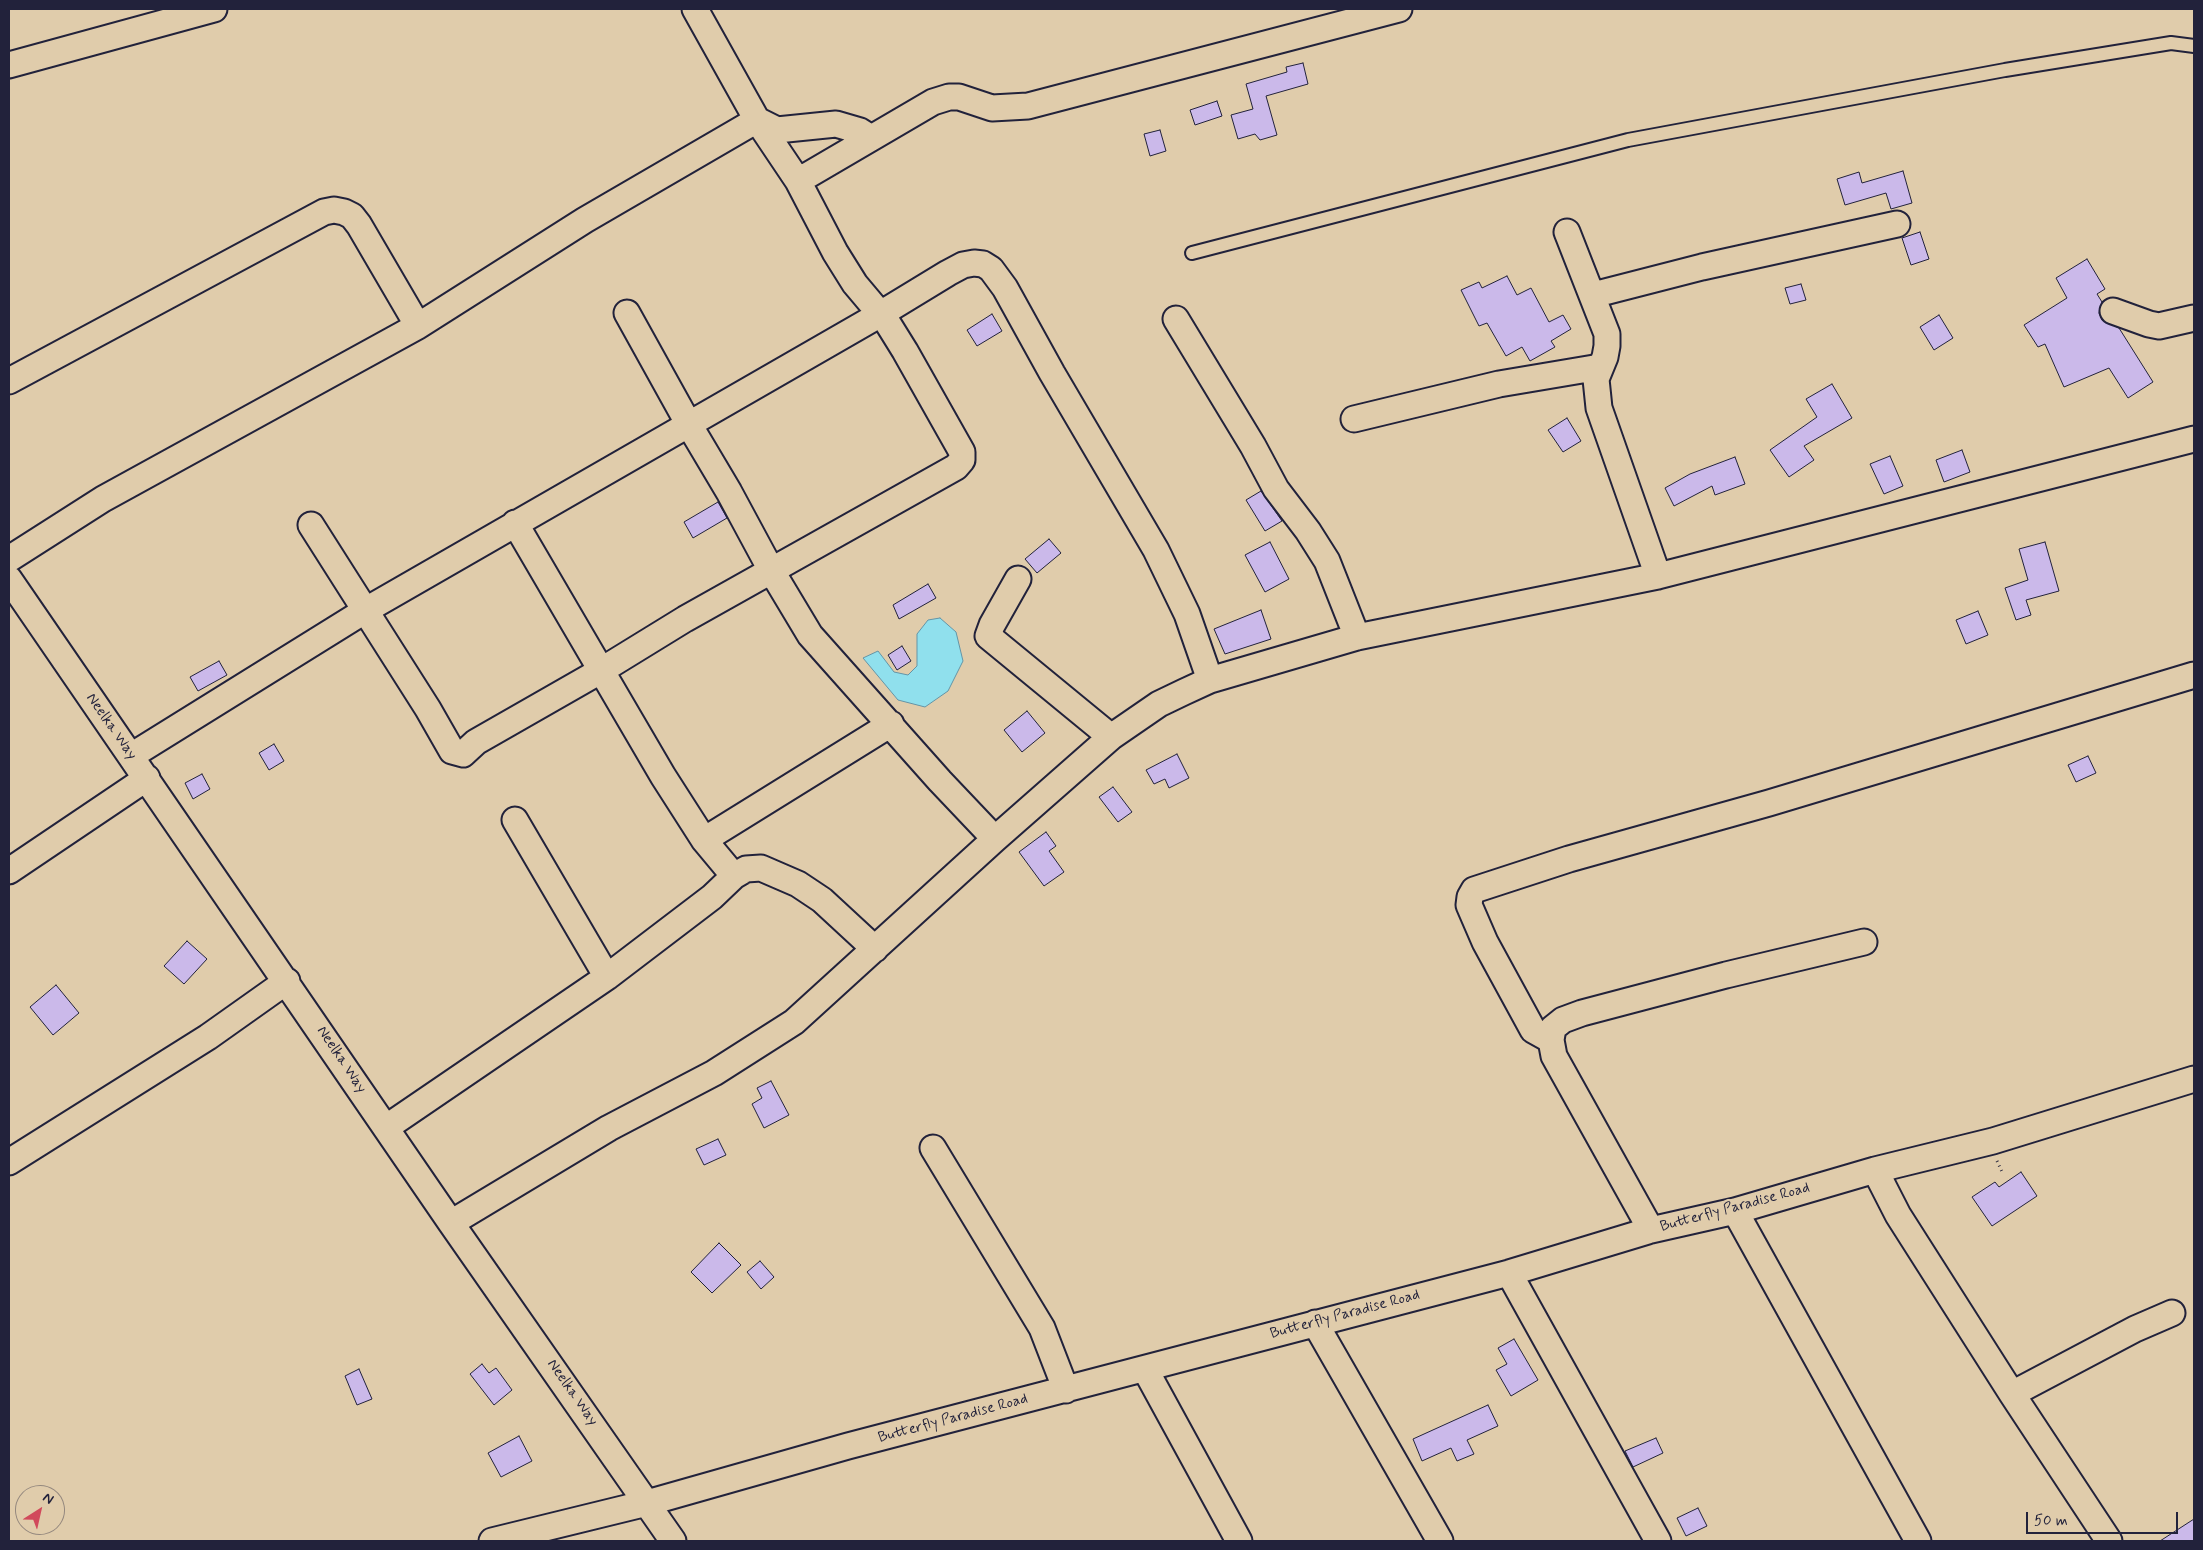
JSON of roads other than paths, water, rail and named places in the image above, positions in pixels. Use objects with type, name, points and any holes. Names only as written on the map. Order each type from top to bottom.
[{"type":"street","points":[[9,65],[214,9]]},
{"type":"street","points":[[311,525],[454,752],[463,754],[476,742],[602,670],[685,619],[956,466],[962,460],[962,452],[905,351],[887,322],[879,315],[835,252],[798,181],[757,120],[695,9]]},
{"type":"street","points":[[798,181],[933,102],[949,97],[960,97],[992,108],[1028,106],[1399,9]]},
{"type":"street","points":[[757,120],[777,130],[836,124],[860,131],[871,138]]},
{"type":"street","points":[[9,558],[103,499],[418,326],[585,220],[757,120]]},
{"type":"street","points":[[11,374],[324,212],[334,210],[352,216],[359,225],[418,326]]},
{"type":"street","points":[[1593,295],[1702,267],[1897,224]]},
{"type":"street","points":[[1567,232],[1593,295],[1606,334],[1608,346],[1596,379],[1599,408],[1658,576]]},
{"type":"street","points":[[131,756],[366,610],[963,265],[974,262],[983,264],[991,269],[1005,288],[1052,373],[1156,550],[1187,614],[1210,680]]},
{"type":"street","points":[[2113,311],[2159,326],[2194,318]]},
{"type":"street","points":[[627,313],[688,424],[810,635],[940,781],[995,839]]},
{"type":"street","points":[[1176,319],[1253,446],[1276,489],[1308,531],[1327,561],[1357,637]]},
{"type":"street","points":[[1354,419],[1499,384],[1600,367]]},
{"type":"street","points":[[451,1222],[609,1128],[714,1073],[794,1022],[995,839],[1111,737],[1159,704],[1210,680],[1357,637],[1658,576],[2194,439]]},
{"type":"street","points":[[515,523],[663,776],[704,840],[734,876]]},
{"type":"street","points":[[1018,579],[992,625],[988,636],[1111,737]]},
{"type":"street","name":"Neelka Way","points":[[12,592],[147,778],[451,1222],[674,1541]]},
{"type":"street","points":[[1551,1040],[1533,1030],[1485,942],[1469,906],[1470,897],[1474,890],[1569,858],[1769,803],[2194,675]]},
{"type":"street","points":[[704,840],[891,724]]},
{"type":"street","points":[[9,870],[147,778]]},
{"type":"street","points":[[514,820],[607,977]]},
{"type":"street","points":[[387,1127],[607,977],[712,897],[734,876],[746,868],[761,868],[798,884],[822,900],[875,949]]},
{"type":"street","points":[[1651,1230],[1554,1056],[1551,1040],[1553,1028],[1563,1020],[1582,1013],[1726,975],[1864,942]]},
{"type":"street","points":[[9,1162],[208,1037],[287,981]]},
{"type":"street","name":"Butterfly Paradise Road","points":[[492,1541],[647,1504],[848,1446],[1509,1273],[1651,1230],[1735,1211],[1875,1170],[1993,1142],[2194,1079]]},
{"type":"street","points":[[932,1148],[1042,1328],[1066,1390]]},
{"type":"street","points":[[1875,1170],[1898,1214],[2012,1394],[2110,1541]]},
{"type":"street","points":[[1735,1211],[1918,1541]]},
{"type":"street","points":[[1509,1273],[1658,1541]]},
{"type":"street","points":[[2012,1394],[2134,1329],[2172,1313]]},
{"type":"street","points":[[1315,1323],[1440,1541]]},
{"type":"street","points":[[1146,1369],[1239,1541]]},
{"type":"lane","points":[[1192,253],[1628,140],[2014,69],[2171,43],[2194,46]]},
{"type":"water","points":[[940,618],[956,632],[963,661],[948,691],[925,707],[898,700],[863,658],[878,651],[894,672],[908,675],[917,666],[917,634],[928,620]]}]
